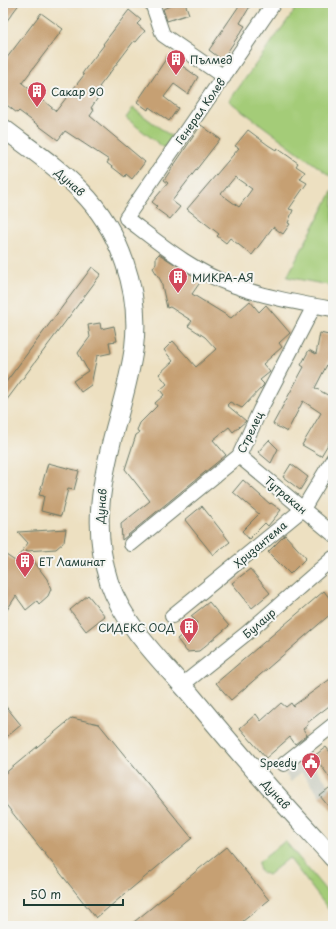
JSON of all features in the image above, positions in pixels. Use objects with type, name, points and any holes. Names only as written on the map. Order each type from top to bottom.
[{"type":"main road","name":"Дунав","points":[[3,128],[67,177],[86,196],[114,236],[125,264],[134,306],[134,340],[130,368],[101,489],[99,508],[101,549],[108,580],[116,599],[142,640],[333,858]]},
{"type":"street","points":[[152,3],[163,35],[224,77]]},
{"type":"street","name":"Генерал Колев","points":[[274,3],[126,218],[188,263],[222,281],[259,294],[314,306]]},
{"type":"street","points":[[314,306],[333,309]]},
{"type":"street","name":"Стрелец","points":[[130,544],[239,456],[260,410],[314,306]]},
{"type":"street","name":"Тутракан","points":[[239,456],[333,534]]},
{"type":"street","name":"Хризантема","points":[[172,616],[303,509],[333,459]]},
{"type":"street","name":"Булаир","points":[[182,685],[247,633],[333,558]]},
{"type":"street","points":[[284,764],[333,725]]},
{"type":"shaded area","points":[[307,757],[331,788],[320,796],[301,772],[291,782],[285,774],[297,765],[298,766]]},
{"type":"green space","points":[[300,3],[333,3],[333,178],[229,101]]},
{"type":"green space","points":[[133,108],[172,137],[164,148],[126,118]]},
{"type":"green space","points":[[333,190],[333,286],[287,277]]},
{"type":"green space","points":[[285,841],[333,899],[333,915],[289,858],[268,875],[260,871],[258,863]]},
{"type":"building","points":[[3,3],[20,3],[3,26]]},
{"type":"building","points":[[169,3],[185,3],[189,14],[167,21],[163,9],[170,6]]},
{"type":"building","points":[[241,3],[252,3],[240,23],[245,26],[222,60],[209,50]]},
{"type":"building","points":[[129,10],[141,20],[137,24],[145,31],[136,42],[134,41],[99,87],[101,89],[97,95],[99,96],[91,108],[94,110],[90,116],[145,162],[132,179],[126,174],[125,177],[107,163],[109,160],[65,131],[58,140],[19,111],[17,113],[3,102],[3,63],[41,13],[63,29],[22,83],[56,111],[84,75],[82,74],[86,68]]},
{"type":"building","points":[[168,56],[198,77],[188,94],[174,84],[164,97],[178,108],[169,121],[149,107],[148,110],[137,102]]},
{"type":"building","points":[[201,125],[220,139],[172,201],[180,207],[170,219],[155,208],[157,206],[152,202],[168,183],[164,180]]},
{"type":"building","points":[[248,130],[268,145],[276,150],[277,148],[298,163],[296,166],[305,172],[300,179],[307,183],[289,209],[293,210],[288,223],[290,224],[283,234],[273,227],[252,255],[230,238],[226,243],[217,236],[219,234],[187,209],[239,148],[235,146]],"holes":[[[235,177],[252,189],[239,207],[221,194]]]},
{"type":"building","points":[[159,254],[201,281],[192,294],[231,318],[250,301],[259,312],[266,305],[290,333],[279,343],[282,347],[263,364],[270,372],[260,380],[264,384],[263,386],[242,408],[230,402],[227,405],[246,421],[233,432],[229,427],[213,440],[226,455],[122,540],[121,524],[150,501],[125,469],[136,435],[139,433],[137,430],[140,423],[157,406],[155,403],[164,395],[160,390],[167,384],[159,374],[173,361],[164,350],[173,341],[196,367],[216,349],[205,337],[188,326],[192,321],[170,307],[167,308],[161,281],[153,268],[156,264],[156,257]]},
{"type":"building","points":[[92,267],[101,274],[3,405],[3,386]]},
{"type":"building","points":[[100,323],[101,329],[114,326],[117,341],[109,342],[111,353],[97,356],[91,385],[81,392],[73,381],[88,371],[78,353],[90,337],[88,325]]},
{"type":"building","points":[[320,333],[333,336],[333,353],[315,388],[333,398],[333,436],[321,456],[302,445],[321,413],[303,401],[287,432],[273,424],[304,367],[301,365],[309,350],[316,354]]},
{"type":"building","points":[[269,440],[278,449],[271,463],[258,452]]},
{"type":"building","points":[[48,463],[79,471],[74,490],[68,489],[61,516],[41,511],[44,496],[39,495]]},
{"type":"building","points":[[291,464],[308,477],[300,490],[283,477]]},
{"type":"building","points":[[243,480],[270,504],[271,503],[281,510],[268,526],[265,523],[249,539],[242,531],[259,514],[233,492]]},
{"type":"building","points":[[202,506],[230,542],[213,555],[185,520]]},
{"type":"building","points":[[66,529],[64,542],[56,549],[26,551],[47,579],[51,589],[48,596],[39,604],[37,601],[26,610],[16,596],[3,616],[3,553],[15,561],[28,543],[18,532]]},
{"type":"building","points":[[285,535],[306,558],[290,574],[268,552]]},
{"type":"building","points":[[250,569],[270,593],[252,608],[232,583]]},
{"type":"building","points":[[324,591],[333,603],[333,612],[231,700],[216,683]]},
{"type":"building","points":[[88,595],[105,616],[86,631],[70,610]]},
{"type":"building","points":[[209,602],[229,626],[199,651],[187,652],[177,639],[197,623],[191,616]]},
{"type":"building","points":[[333,677],[333,703],[307,723],[308,725],[303,729],[307,735],[295,744],[290,737],[266,758],[240,728],[256,714],[261,721],[281,703],[286,707],[291,703],[293,706]]},
{"type":"building","points":[[3,703],[21,725],[3,740]]},
{"type":"building","points":[[72,718],[99,724],[192,838],[96,918],[3,801],[3,775]]},
{"type":"building","points":[[326,747],[333,756],[333,782],[314,756]]},
{"type":"building","points":[[333,786],[333,812],[320,796]]},
{"type":"building","points":[[226,847],[269,900],[237,926],[129,926]]},
{"type":"place","name":"Пълмед","points":[[176,76]]},
{"type":"place","name":"Сакар 90","points":[[37,108]]},
{"type":"place","name":"МИКРА-АЯ","points":[[178,294]]},
{"type":"place","name":"ЕТ Ламинат","points":[[25,578]]},
{"type":"place","name":"СИДЕКС ООД","points":[[189,644]]},
{"type":"place","name":"Speedy","points":[[311,779]]}]
